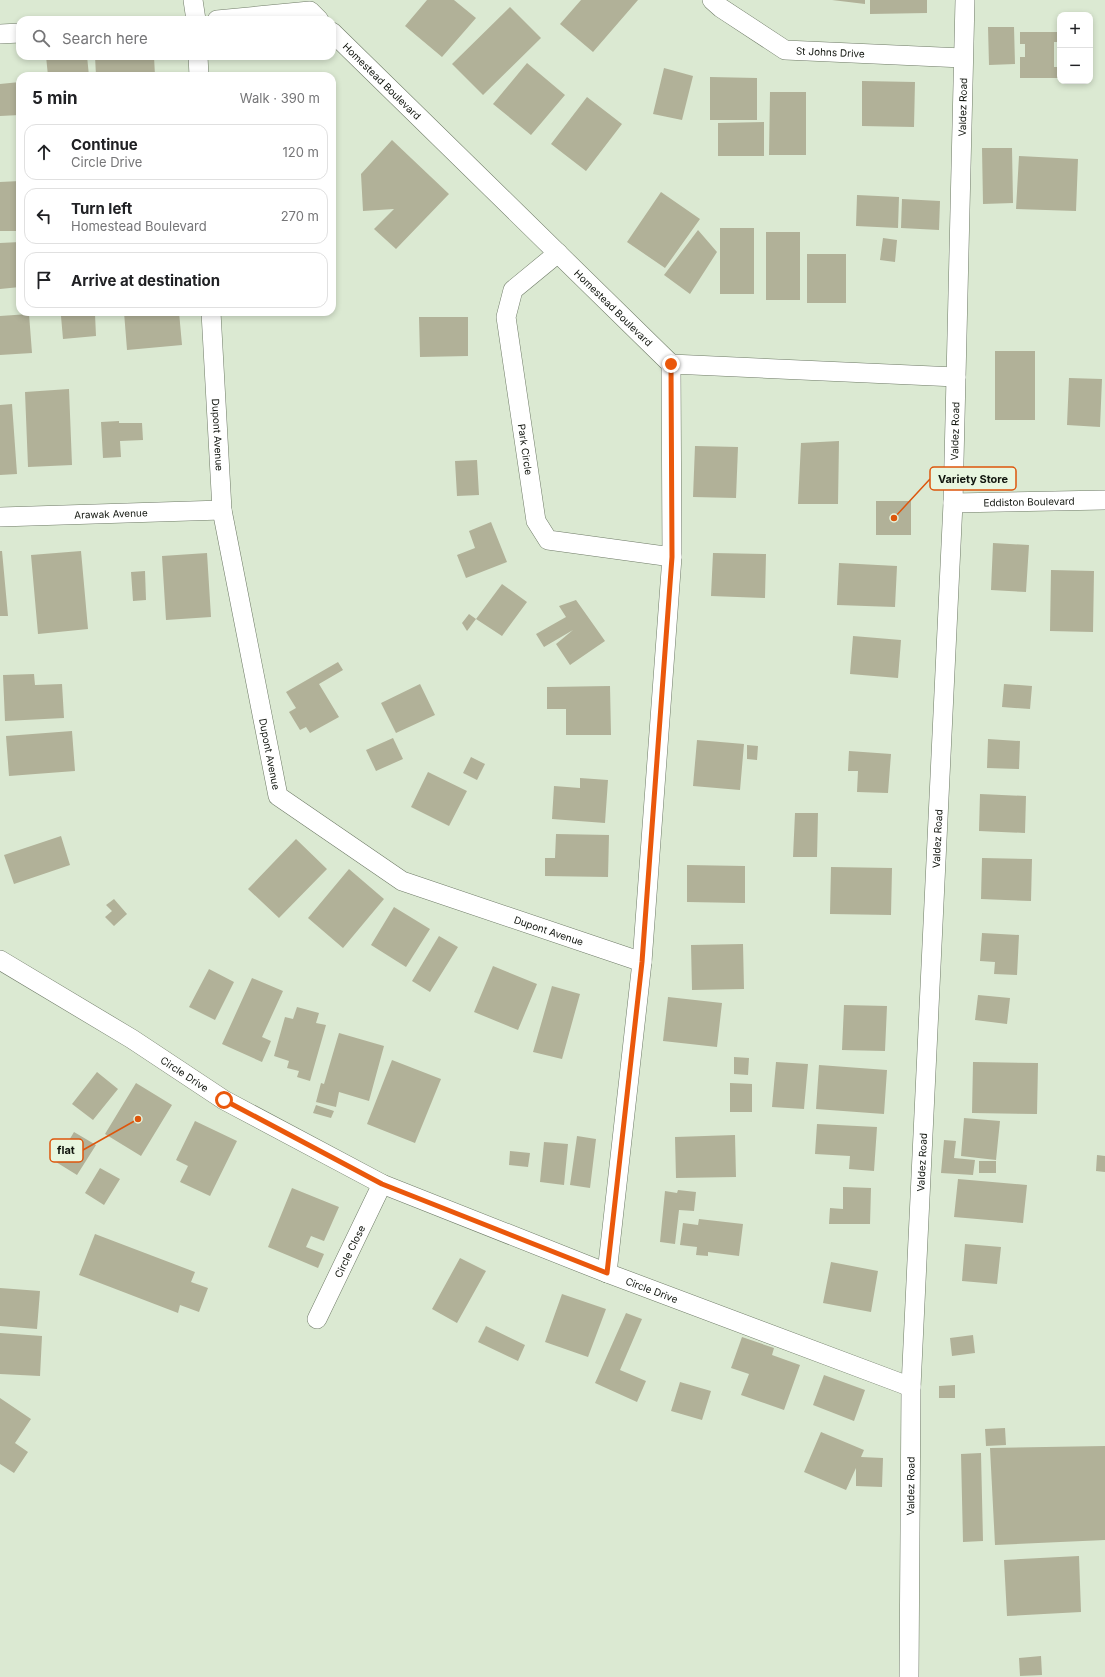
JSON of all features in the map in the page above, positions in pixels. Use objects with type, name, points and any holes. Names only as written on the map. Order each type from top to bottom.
[{"type":"street","points":[[193,0],[195,16]]},
{"type":"street","name":"St Johns Drive","points":[[712,0],[720,8],[786,50],[964,58]]},
{"type":"street","name":"Valdez Road","points":[[909,1677],[911,1386],[953,503],[965,0]]},
{"type":"street","points":[[258,16],[310,11],[315,16]]},
{"type":"street","points":[[0,34],[16,33]]},
{"type":"street","name":"Homestead Boulevard","points":[[336,36],[671,364]]},
{"type":"street","points":[[198,60],[199,72]]},
{"type":"street","name":"Park Circle","points":[[558,253],[513,290],[506,317],[536,521],[548,540],[672,557]]},
{"type":"street","name":"Dupont Avenue","points":[[211,316],[222,510],[278,796],[402,881],[642,962]]},
{"type":"street","points":[[607,1273],[642,962],[672,557],[671,364],[956,377]]},
{"type":"street","name":"Eddiston Boulevard","points":[[953,503],[1105,500]]},
{"type":"street","name":"Arawak Avenue","points":[[0,517],[222,510]]},
{"type":"street","name":"Circle Drive","points":[[0,960],[132,1039],[224,1100],[382,1184],[607,1273],[911,1386]]},
{"type":"street","name":"Circle Close","points":[[317,1319],[382,1184]]},
{"type":"building","points":[[427,0],[454,0],[476,18],[442,57],[405,26]]},
{"type":"building","points":[[581,0],[638,0],[593,52],[560,24]]},
{"type":"building","points":[[832,0],[865,0],[865,4]]},
{"type":"building","points":[[870,0],[927,0],[927,13],[870,14]]},
{"type":"building","points":[[510,7],[541,38],[483,95],[452,64]]},
{"type":"building","points":[[988,27],[1014,27],[1015,64],[989,65]]},
{"type":"building","points":[[1020,32],[1057,32],[1057,42],[1054,42],[1054,67],[1057,67],[1057,78],[1020,78],[1020,57],[1025,57],[1025,44],[1020,44]]},
{"type":"building","points":[[46,60],[87,60],[89,72],[48,72]]},
{"type":"building","points":[[95,60],[154,60],[155,72],[96,72]]},
{"type":"building","points":[[527,63],[565,95],[531,135],[493,104]]},
{"type":"building","points":[[664,68],[693,76],[682,120],[653,114]]},
{"type":"building","points":[[710,77],[757,78],[757,120],[710,120]]},
{"type":"building","points":[[862,81],[915,82],[914,127],[862,126]]},
{"type":"building","points":[[16,82],[16,115],[0,116],[0,84]]},
{"type":"building","points":[[770,92],[806,92],[806,155],[769,155]]},
{"type":"building","points":[[587,97],[622,124],[586,171],[551,144]]},
{"type":"building","points":[[764,122],[764,156],[718,156],[718,123]]},
{"type":"building","points":[[392,140],[449,194],[396,249],[374,229],[394,209],[363,211],[361,174]]},
{"type":"building","points":[[982,148],[1012,148],[1013,203],[983,204]]},
{"type":"building","points":[[1019,156],[1078,159],[1076,211],[1016,209]]},
{"type":"building","points":[[16,181],[16,231],[0,231],[0,182]]},
{"type":"building","points":[[661,192],[700,219],[665,268],[627,242]]},
{"type":"building","points":[[857,195],[899,197],[898,228],[856,226]]},
{"type":"building","points":[[902,199],[940,201],[939,230],[901,228]]},
{"type":"building","points":[[720,228],[754,228],[754,294],[720,294]]},
{"type":"building","points":[[698,230],[717,252],[690,294],[664,275]]},
{"type":"building","points":[[766,232],[800,232],[800,300],[766,300]]},
{"type":"building","points":[[883,238],[897,240],[895,262],[880,260]]},
{"type":"building","points":[[16,242],[16,287],[0,289],[0,243]]},
{"type":"building","points":[[807,254],[846,254],[846,303],[807,303]]},
{"type":"building","points":[[0,316],[29,316],[32,353],[0,355]]},
{"type":"building","points":[[61,316],[95,316],[96,336],[63,339]]},
{"type":"building","points":[[124,316],[179,316],[182,345],[127,350]]},
{"type":"building","points":[[419,317],[468,317],[468,356],[420,357]]},
{"type":"building","points":[[995,351],[1035,351],[1035,420],[995,420]]},
{"type":"building","points":[[1069,378],[1102,379],[1100,427],[1067,425]]},
{"type":"building","points":[[69,389],[72,465],[28,467],[25,392]]},
{"type":"building","points":[[12,404],[17,474],[0,475],[0,405]]},
{"type":"building","points":[[119,421],[119,423],[142,423],[143,440],[120,441],[121,457],[103,458],[101,422]]},
{"type":"building","points":[[839,441],[838,504],[798,504],[801,443]]},
{"type":"building","points":[[695,446],[738,447],[736,498],[693,497]]},
{"type":"building","points":[[477,460],[479,495],[457,496],[455,461]]},
{"type":"building","points":[[876,501],[911,501],[911,535],[876,535]]},
{"type":"building","points":[[491,522],[507,562],[466,578],[457,555],[475,548],[469,531]]},
{"type":"building","points":[[993,543],[1029,545],[1026,592],[991,590]]},
{"type":"building","points":[[0,551],[2,551],[8,616],[0,616]]},
{"type":"building","points":[[81,551],[88,629],[38,634],[31,555]]},
{"type":"building","points":[[207,553],[211,617],[166,620],[162,556]]},
{"type":"building","points":[[713,553],[766,554],[765,598],[711,596]]},
{"type":"building","points":[[839,563],[897,566],[895,607],[837,605]]},
{"type":"building","points":[[1051,570],[1094,571],[1093,632],[1050,631]]},
{"type":"building","points":[[145,571],[146,600],[133,601],[131,572]]},
{"type":"building","points":[[502,584],[527,602],[502,636],[476,619]]},
{"type":"building","points":[[576,600],[605,641],[570,665],[556,644],[573,630],[544,647],[536,634],[566,617],[559,606]]},
{"type":"building","points":[[469,614],[476,619],[467,631],[462,623]]},
{"type":"building","points":[[853,636],[901,640],[898,678],[850,674]]},
{"type":"building","points":[[338,662],[343,670],[319,684],[339,717],[310,733],[306,727],[300,730],[289,712],[296,708],[286,692]]},
{"type":"building","points":[[34,674],[35,685],[62,684],[64,718],[5,721],[3,675]]},
{"type":"building","points":[[420,684],[435,715],[396,733],[381,703]]},
{"type":"building","points":[[1004,684],[1032,686],[1030,709],[1002,707]]},
{"type":"building","points":[[610,686],[611,735],[566,735],[566,709],[547,709],[547,687]]},
{"type":"building","points":[[72,731],[75,771],[9,776],[6,736]]},
{"type":"building","points":[[393,738],[403,759],[376,771],[366,750]]},
{"type":"building","points":[[988,739],[1020,741],[1019,769],[987,768]]},
{"type":"building","points":[[697,740],[744,744],[740,790],[693,786]]},
{"type":"building","points":[[747,745],[758,746],[757,760],[747,759]]},
{"type":"building","points":[[849,751],[891,754],[888,793],[857,792],[858,771],[848,771]]},
{"type":"building","points":[[471,757],[485,764],[477,780],[463,773]]},
{"type":"building","points":[[428,772],[467,791],[449,826],[411,807]]},
{"type":"building","points":[[580,778],[608,780],[605,823],[552,819],[554,786],[580,788]]},
{"type":"building","points":[[980,794],[1026,796],[1025,833],[979,831]]},
{"type":"building","points":[[795,813],[818,813],[817,857],[793,857]]},
{"type":"building","points":[[556,834],[609,835],[608,877],[545,876],[545,858],[555,858]]},
{"type":"building","points":[[61,836],[70,865],[14,884],[4,855]]},
{"type":"building","points":[[296,839],[327,869],[279,918],[248,889]]},
{"type":"building","points":[[982,858],[1032,859],[1031,901],[981,899]]},
{"type":"building","points":[[687,865],[745,866],[745,903],[687,902]]},
{"type":"building","points":[[831,867],[892,868],[891,915],[830,914]]},
{"type":"building","points":[[349,869],[384,899],[343,948],[308,918]]},
{"type":"building","points":[[114,899],[127,914],[114,926],[105,917],[112,911],[106,905]]},
{"type":"building","points":[[394,907],[430,929],[406,967],[371,945]]},
{"type":"building","points":[[982,933],[1019,935],[1017,975],[994,974],[995,962],[980,961]]},
{"type":"building","points":[[439,936],[458,947],[430,992],[412,981]]},
{"type":"building","points":[[743,944],[744,989],[692,990],[691,945]]},
{"type":"building","points":[[493,966],[537,984],[518,1030],[474,1012]]},
{"type":"building","points":[[209,969],[234,982],[215,1020],[189,1007]]},
{"type":"building","points":[[252,978],[283,991],[262,1037],[271,1041],[262,1062],[222,1044]]},
{"type":"building","points":[[552,986],[580,994],[562,1059],[533,1052]]},
{"type":"building","points":[[978,995],[1010,998],[1007,1024],[975,1020]]},
{"type":"building","points":[[668,997],[722,1003],[717,1047],[663,1041]]},
{"type":"building","points":[[844,1005],[887,1006],[885,1051],[842,1050]]},
{"type":"building","points":[[297,1007],[319,1013],[316,1023],[326,1025],[310,1081],[297,1077],[299,1071],[287,1068],[289,1061],[274,1056],[285,1017],[293,1019]]},
{"type":"building","points":[[339,1033],[384,1046],[369,1101],[339,1092],[336,1107],[316,1102],[321,1083],[324,1084]]},
{"type":"building","points":[[734,1057],[749,1058],[748,1075],[734,1074]]},
{"type":"building","points":[[392,1060],[441,1079],[415,1143],[367,1124]]},
{"type":"building","points":[[776,1062],[808,1064],[804,1109],[772,1107]]},
{"type":"building","points":[[973,1062],[1038,1063],[1037,1114],[972,1113]]},
{"type":"building","points":[[819,1065],[887,1070],[884,1114],[816,1109]]},
{"type":"building","points":[[97,1072],[118,1089],[93,1120],[72,1104]]},
{"type":"building","points":[[136,1083],[172,1105],[141,1156],[105,1134]]},
{"type":"building","points":[[730,1083],[752,1084],[752,1112],[730,1112]]},
{"type":"building","points":[[316,1105],[334,1111],[331,1118],[313,1113]]},
{"type":"building","points":[[964,1118],[1000,1121],[996,1160],[961,1156]]},
{"type":"building","points":[[195,1121],[237,1141],[210,1196],[180,1182],[188,1166],[176,1160]]},
{"type":"building","points":[[817,1124],[877,1127],[874,1171],[849,1169],[850,1156],[815,1154]]},
{"type":"building","points":[[74,1132],[96,1145],[77,1175],[56,1162]]},
{"type":"building","points":[[735,1135],[736,1177],[676,1178],[675,1137]]},
{"type":"building","points":[[577,1136],[596,1139],[590,1188],[570,1185]]},
{"type":"building","points":[[944,1140],[956,1141],[954,1158],[975,1160],[973,1175],[941,1173]]},
{"type":"building","points":[[544,1142],[568,1144],[564,1185],[540,1182]]},
{"type":"building","points":[[510,1151],[530,1153],[528,1167],[509,1165]]},
{"type":"building","points":[[1097,1155],[1105,1156],[1105,1172],[1096,1171]]},
{"type":"building","points":[[979,1161],[996,1161],[996,1173],[979,1173]]},
{"type":"building","points":[[100,1168],[120,1179],[104,1205],[85,1193]]},
{"type":"building","points":[[958,1179],[1027,1185],[1023,1223],[954,1217]]},
{"type":"building","points":[[843,1187],[871,1188],[870,1224],[829,1224],[830,1208],[843,1209]]},
{"type":"building","points":[[292,1188],[339,1207],[324,1241],[311,1236],[306,1247],[324,1254],[318,1268],[268,1247]]},
{"type":"building","points":[[678,1190],[696,1192],[694,1211],[679,1210],[675,1244],[660,1242],[665,1191],[677,1193]]},
{"type":"building","points":[[699,1219],[743,1224],[739,1256],[708,1252],[708,1256],[696,1255],[697,1247],[680,1245],[683,1223],[698,1225]]},
{"type":"building","points":[[95,1234],[195,1272],[191,1282],[208,1288],[199,1312],[180,1305],[178,1313],[79,1275]]},
{"type":"building","points":[[965,1244],[1001,1247],[997,1284],[962,1281]]},
{"type":"building","points":[[460,1258],[486,1271],[457,1323],[432,1309]]},
{"type":"building","points":[[831,1262],[878,1271],[871,1312],[823,1303]]},
{"type":"building","points":[[0,1288],[40,1291],[37,1329],[0,1326]]},
{"type":"building","points":[[562,1294],[606,1309],[588,1357],[545,1342]]},
{"type":"building","points":[[626,1313],[642,1319],[620,1370],[646,1381],[637,1402],[595,1383]]},
{"type":"building","points":[[486,1326],[525,1345],[518,1361],[478,1342]]},
{"type":"building","points":[[0,1333],[42,1336],[40,1376],[0,1374]]},
{"type":"building","points":[[973,1335],[975,1353],[952,1356],[950,1338]]},
{"type":"building","points":[[742,1337],[774,1348],[772,1355],[800,1365],[784,1410],[741,1395],[749,1374],[731,1368]]},
{"type":"building","points":[[824,1375],[865,1390],[854,1421],[813,1405]]},
{"type":"building","points":[[680,1382],[711,1391],[702,1420],[671,1411]]},
{"type":"building","points":[[955,1385],[955,1398],[939,1398],[939,1386]]},
{"type":"building","points":[[0,1398],[31,1419],[15,1443],[28,1452],[14,1473],[0,1464]]},
{"type":"building","points":[[1005,1428],[1006,1445],[986,1446],[985,1429]]},
{"type":"building","points":[[821,1432],[864,1450],[861,1457],[883,1458],[882,1487],[856,1486],[856,1468],[846,1490],[804,1472]]},
{"type":"building","points":[[1105,1446],[1105,1540],[995,1545],[990,1448]]},
{"type":"building","points":[[981,1453],[983,1541],[963,1542],[961,1454]]},
{"type":"building","points":[[1079,1556],[1081,1612],[1007,1616],[1004,1560]]},
{"type":"building","points":[[1041,1656],[1042,1675],[1020,1676],[1019,1658]]},
{"type":"place","name":"Variety Store","points":[[894,518]]},
{"type":"place","name":"flat","points":[[138,1119]]},
{"type":"route","points":[[224,1100],[382,1184],[607,1273],[642,962],[672,557],[671,364]]}]
